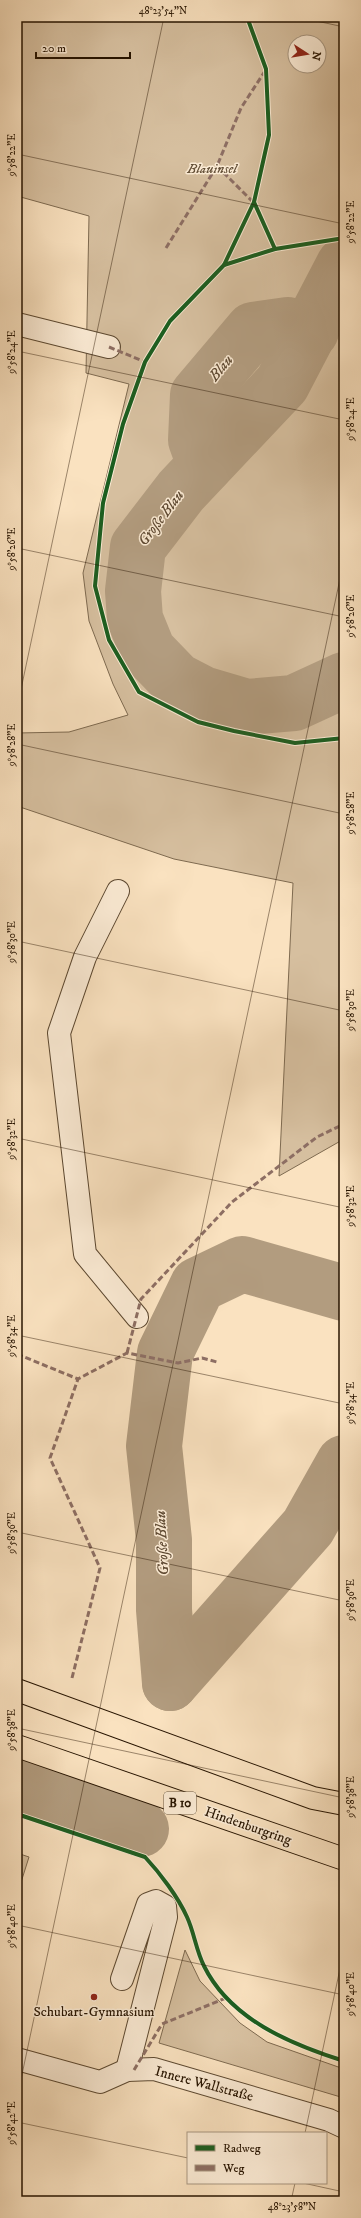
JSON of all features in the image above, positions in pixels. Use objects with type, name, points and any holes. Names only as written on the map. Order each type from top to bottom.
[{"type":"highway","points":[[17,1690],[313,1798],[344,1804]]},
{"type":"highway","name":"Hindenburgring","points":[[17,1746],[344,1859]]},
{"type":"street","points":[[17,324],[109,346]]},
{"type":"street","points":[[118,892],[85,957],[59,1033],[85,1254],[137,1317]]},
{"type":"street","points":[[122,1979],[148,1904],[156,1901],[165,1906],[166,1917],[127,2070]]},
{"type":"street","name":"Innere Wallstraße","points":[[17,2059],[100,2082],[127,2070],[154,2069],[329,2120],[344,2127]]},
{"type":"green space","name":"Blauinsel","points":[[17,17],[344,17],[344,1139],[279,1176],[293,883],[174,859],[17,806],[17,733],[69,732],[128,715],[113,684],[89,621],[83,573],[129,384],[86,373],[89,216],[17,196]]},
{"type":"green space","points":[[17,1853],[29,1857],[17,1895]]},
{"type":"green space","points":[[185,1950],[200,1981],[240,2023],[267,2042],[344,2069],[344,2098],[159,2043]]},
{"type":"waterway","name":"Große Blau","points":[[344,265],[282,384],[181,491],[138,547],[133,591],[135,619],[148,651],[176,680],[203,694],[247,707],[294,703],[344,680]]},
{"type":"waterway","name":"Blau","points":[[205,465],[196,440],[198,395],[253,330],[288,325],[311,331]]},
{"type":"waterway","name":"Große Blau","points":[[170,1683],[164,1610],[164,1540],[154,1446],[165,1353],[198,1285],[242,1264],[344,1293]]},
{"type":"waterway","name":"Große Blau","points":[[170,1683],[308,1527],[344,1463]]},
{"type":"waterway","name":"Große Blau","points":[[17,1783],[141,1829]]},
{"type":"marked path","points":[[166,248],[217,166],[241,108],[265,71]]},
{"type":"marked path","points":[[217,166],[255,204]]},
{"type":"marked path","points":[[109,347],[145,362]]},
{"type":"marked path","points":[[127,1353],[141,1299],[232,1202],[317,1137],[344,1124]]},
{"type":"marked path","points":[[72,1678],[100,1568],[50,1458],[78,1379],[127,1353],[178,1363],[202,1358],[217,1362]]},
{"type":"marked path","points":[[17,1354],[78,1379]]},
{"type":"marked path","points":[[134,2070],[162,2024],[226,1998]]},
{"type":"cycle path","points":[[247,17],[266,69],[269,135],[254,202],[224,265],[170,321],[145,362],[123,424],[103,503],[95,586],[109,640],[139,692],[198,722],[234,731],[295,743],[344,738]]},
{"type":"cycle path","points":[[254,202],[275,249]]},
{"type":"cycle path","points":[[224,265],[275,249],[344,238]]},
{"type":"cycle path","points":[[17,1814],[145,1857],[163,1878],[179,1901],[189,1923],[204,1966],[215,1985],[229,2001],[245,2015],[283,2037],[344,2061]]},
{"type":"place","name":"Schubart-Gymnasium","points":[[94,1997]]}]
